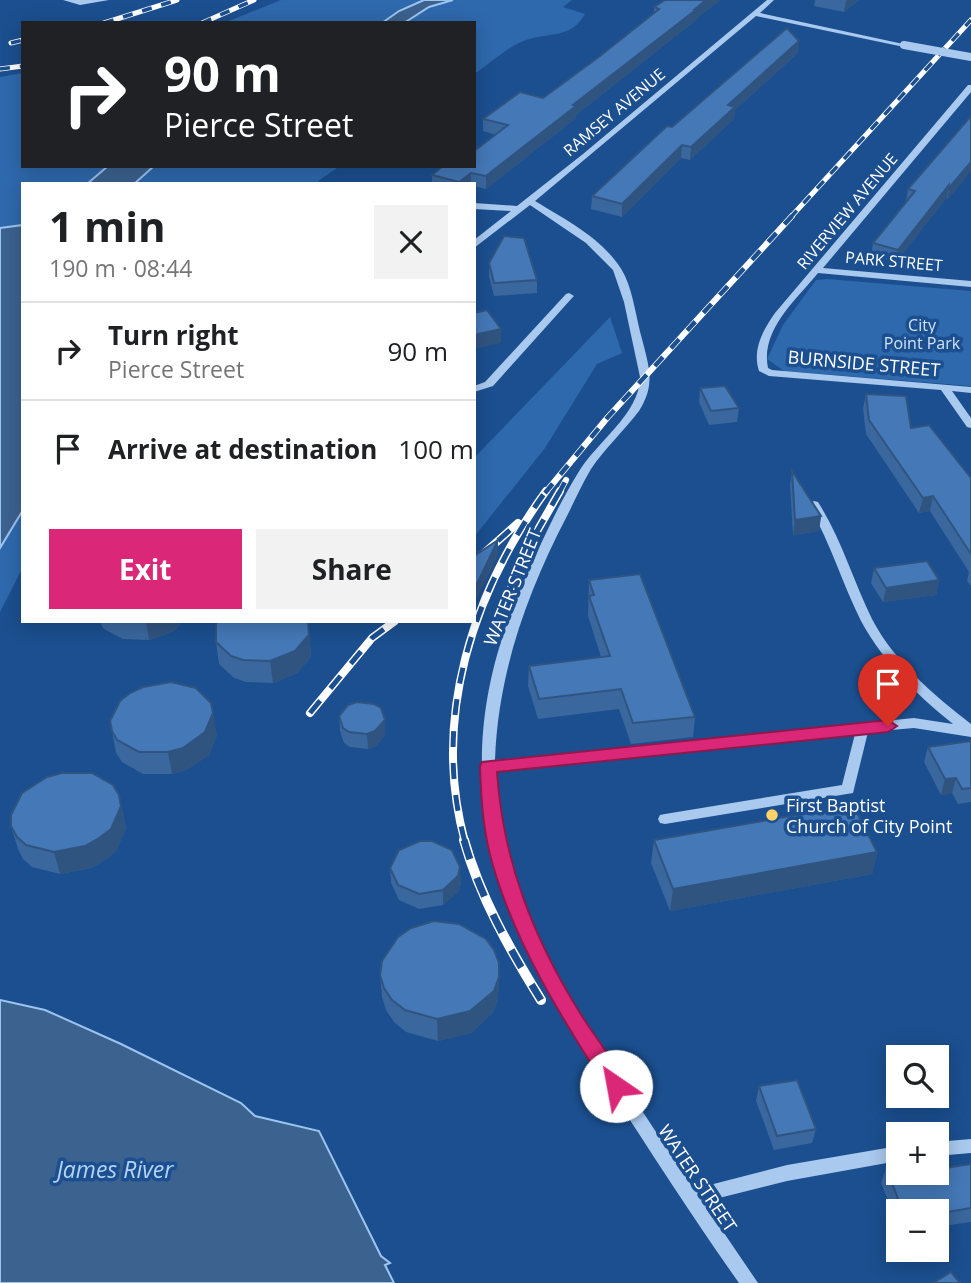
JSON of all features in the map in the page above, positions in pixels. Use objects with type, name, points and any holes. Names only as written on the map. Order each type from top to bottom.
[{"type":"street","points":[[66,0],[80,3],[106,0]]},
{"type":"street","name":"RAMSEY AVENUE","points":[[476,243],[771,0]]},
{"type":"street","points":[[755,14],[971,57]]},
{"type":"street","name":"RIVERVIEW AVENUE","points":[[761,362],[762,347],[769,329],[815,270],[971,87]]},
{"type":"street","points":[[476,206],[524,205]]},
{"type":"street","name":"WATER STREET","points":[[524,205],[598,250],[618,272],[625,289],[645,376],[644,393],[636,407],[591,460],[550,536],[509,636],[492,714],[488,766],[491,810],[501,862],[524,926],[572,1018],[748,1283]]},
{"type":"street","name":"PARK STREET","points":[[815,270],[971,284]]},
{"type":"street","points":[[476,388],[489,384],[569,296]]},
{"type":"street","name":"BURNSIDE STREET","points":[[761,362],[763,369],[769,373],[971,390]]},
{"type":"street","points":[[944,388],[971,425]]},
{"type":"street","points":[[814,504],[836,543],[859,603],[885,650],[934,702],[971,732]]},
{"type":"street","points":[[488,766],[930,723],[971,732]]},
{"type":"street","points":[[665,819],[848,789],[863,728]]},
{"type":"street","points":[[949,1148],[971,1146]]},
{"type":"street","points":[[690,1198],[787,1173],[886,1155]]},
{"type":"green space","points":[[281,0],[424,0],[399,11],[385,21],[229,21]]},
{"type":"green space","points":[[453,0],[572,0],[563,7],[585,14],[567,31],[519,43],[476,73],[476,21],[407,21],[429,7]]},
{"type":"green space","points":[[21,73],[21,168],[106,168],[89,182],[21,182],[21,225],[0,228],[0,77]]},
{"type":"green space","points":[[152,168],[337,168],[319,182],[136,182]]},
{"type":"green space","name":"City Point Park","points":[[816,280],[971,291],[971,386],[784,371],[767,359],[783,325]]},
{"type":"green space","points":[[610,317],[622,353],[597,364],[545,448],[476,534],[476,456]]},
{"type":"green space","points":[[21,513],[21,571],[0,612],[0,548]]},
{"type":"water","points":[[424,0],[453,0],[429,7],[407,21],[385,21],[399,11]]},
{"type":"water","points":[[106,168],[152,168],[136,182],[89,182]]},
{"type":"water","points":[[21,225],[21,513],[0,548],[0,228]]},
{"type":"water","name":"James River","points":[[0,1000],[45,1010],[121,1044],[241,1103],[255,1116],[319,1131],[381,1256],[390,1263],[385,1265],[394,1283],[0,1283]]},
{"type":"building","points":[[665,0],[706,0],[486,176],[471,173],[459,182],[432,175],[441,168],[476,168],[476,149],[508,125],[483,119],[520,92],[543,98],[659,9],[654,7]]},
{"type":"building","points":[[787,28],[799,41],[728,105],[735,107],[691,147],[682,145],[622,204],[592,196],[667,126],[672,127]]},
{"type":"building","points":[[971,116],[971,162],[949,188],[949,185],[898,250],[873,243],[915,191],[908,189]]},
{"type":"building","points":[[504,236],[524,238],[537,280],[494,283],[489,263]]},
{"type":"building","points":[[487,310],[501,329],[476,335],[476,313]]},
{"type":"building","points":[[725,386],[739,408],[711,411],[700,388]]},
{"type":"building","points":[[866,394],[906,396],[911,428],[929,425],[971,478],[971,554],[933,496],[923,498],[869,420]]},
{"type":"building","points":[[792,471],[821,516],[795,520]]},
{"type":"building","points":[[498,540],[476,586],[476,555]]},
{"type":"building","points":[[927,561],[939,580],[886,588],[874,568]]},
{"type":"building","points":[[640,574],[695,717],[633,723],[621,689],[539,699],[529,666],[610,656],[589,596],[594,595],[589,580]]},
{"type":"building","points":[[308,623],[309,635],[295,651],[270,661],[243,660],[231,656],[216,642],[216,624]]},
{"type":"building","points":[[171,682],[196,688],[211,703],[213,713],[205,732],[183,748],[168,752],[139,752],[117,740],[110,721],[120,701],[143,687]]},
{"type":"building","points":[[357,702],[374,704],[381,708],[385,720],[375,731],[367,734],[349,732],[343,728],[339,716],[348,705]]},
{"type":"building","points":[[971,741],[971,788],[962,789],[956,778],[945,779],[928,747]]},
{"type":"building","points":[[62,773],[92,773],[113,785],[121,806],[111,829],[85,846],[54,852],[26,845],[17,837],[11,826],[11,815],[22,793],[47,777]]},
{"type":"building","points":[[853,805],[877,852],[673,889],[654,840]]},
{"type":"building","points":[[420,841],[432,841],[452,850],[460,867],[458,876],[443,890],[419,894],[398,885],[390,868],[399,850]]},
{"type":"building","points":[[434,921],[459,924],[486,939],[499,963],[499,977],[494,991],[470,1011],[437,1019],[405,1010],[392,1000],[380,975],[382,961],[398,937],[411,928]]},
{"type":"building","points":[[797,1080],[816,1129],[777,1136],[759,1086]]},
{"type":"building","points":[[971,1164],[971,1208],[949,1212],[949,1199],[898,1199],[893,1185],[949,1185],[949,1168]]},
{"type":"building","points":[[951,1272],[960,1283],[933,1283]]},
{"type":"railway","points":[[110,21],[177,0]]},
{"type":"railway","points":[[207,21],[254,0]]},
{"type":"railway","points":[[790,218],[971,20]]},
{"type":"railway","points":[[11,43],[21,40]]},
{"type":"railway","points":[[0,69],[21,66]]},
{"type":"railway","points":[[545,493],[608,417],[792,216]]},
{"type":"railway","points":[[559,493],[566,480]]},
{"type":"railway","points":[[465,842],[456,795],[453,749],[456,703],[465,658],[479,614],[498,571],[520,530],[546,491]]},
{"type":"railway","points":[[497,621],[528,547],[560,491]]},
{"type":"railway","points":[[476,560],[518,523]]},
{"type":"railway","points":[[310,713],[372,638],[392,623]]},
{"type":"railway","points":[[464,840],[478,882],[497,923],[541,1000]]},
{"type":"place","name":"First Baptist Church of City Point","points":[[772,815]]},
{"type":"route","points":[[616,1086],[572,1018],[524,926],[501,862],[491,810],[488,766],[888,726]]}]
